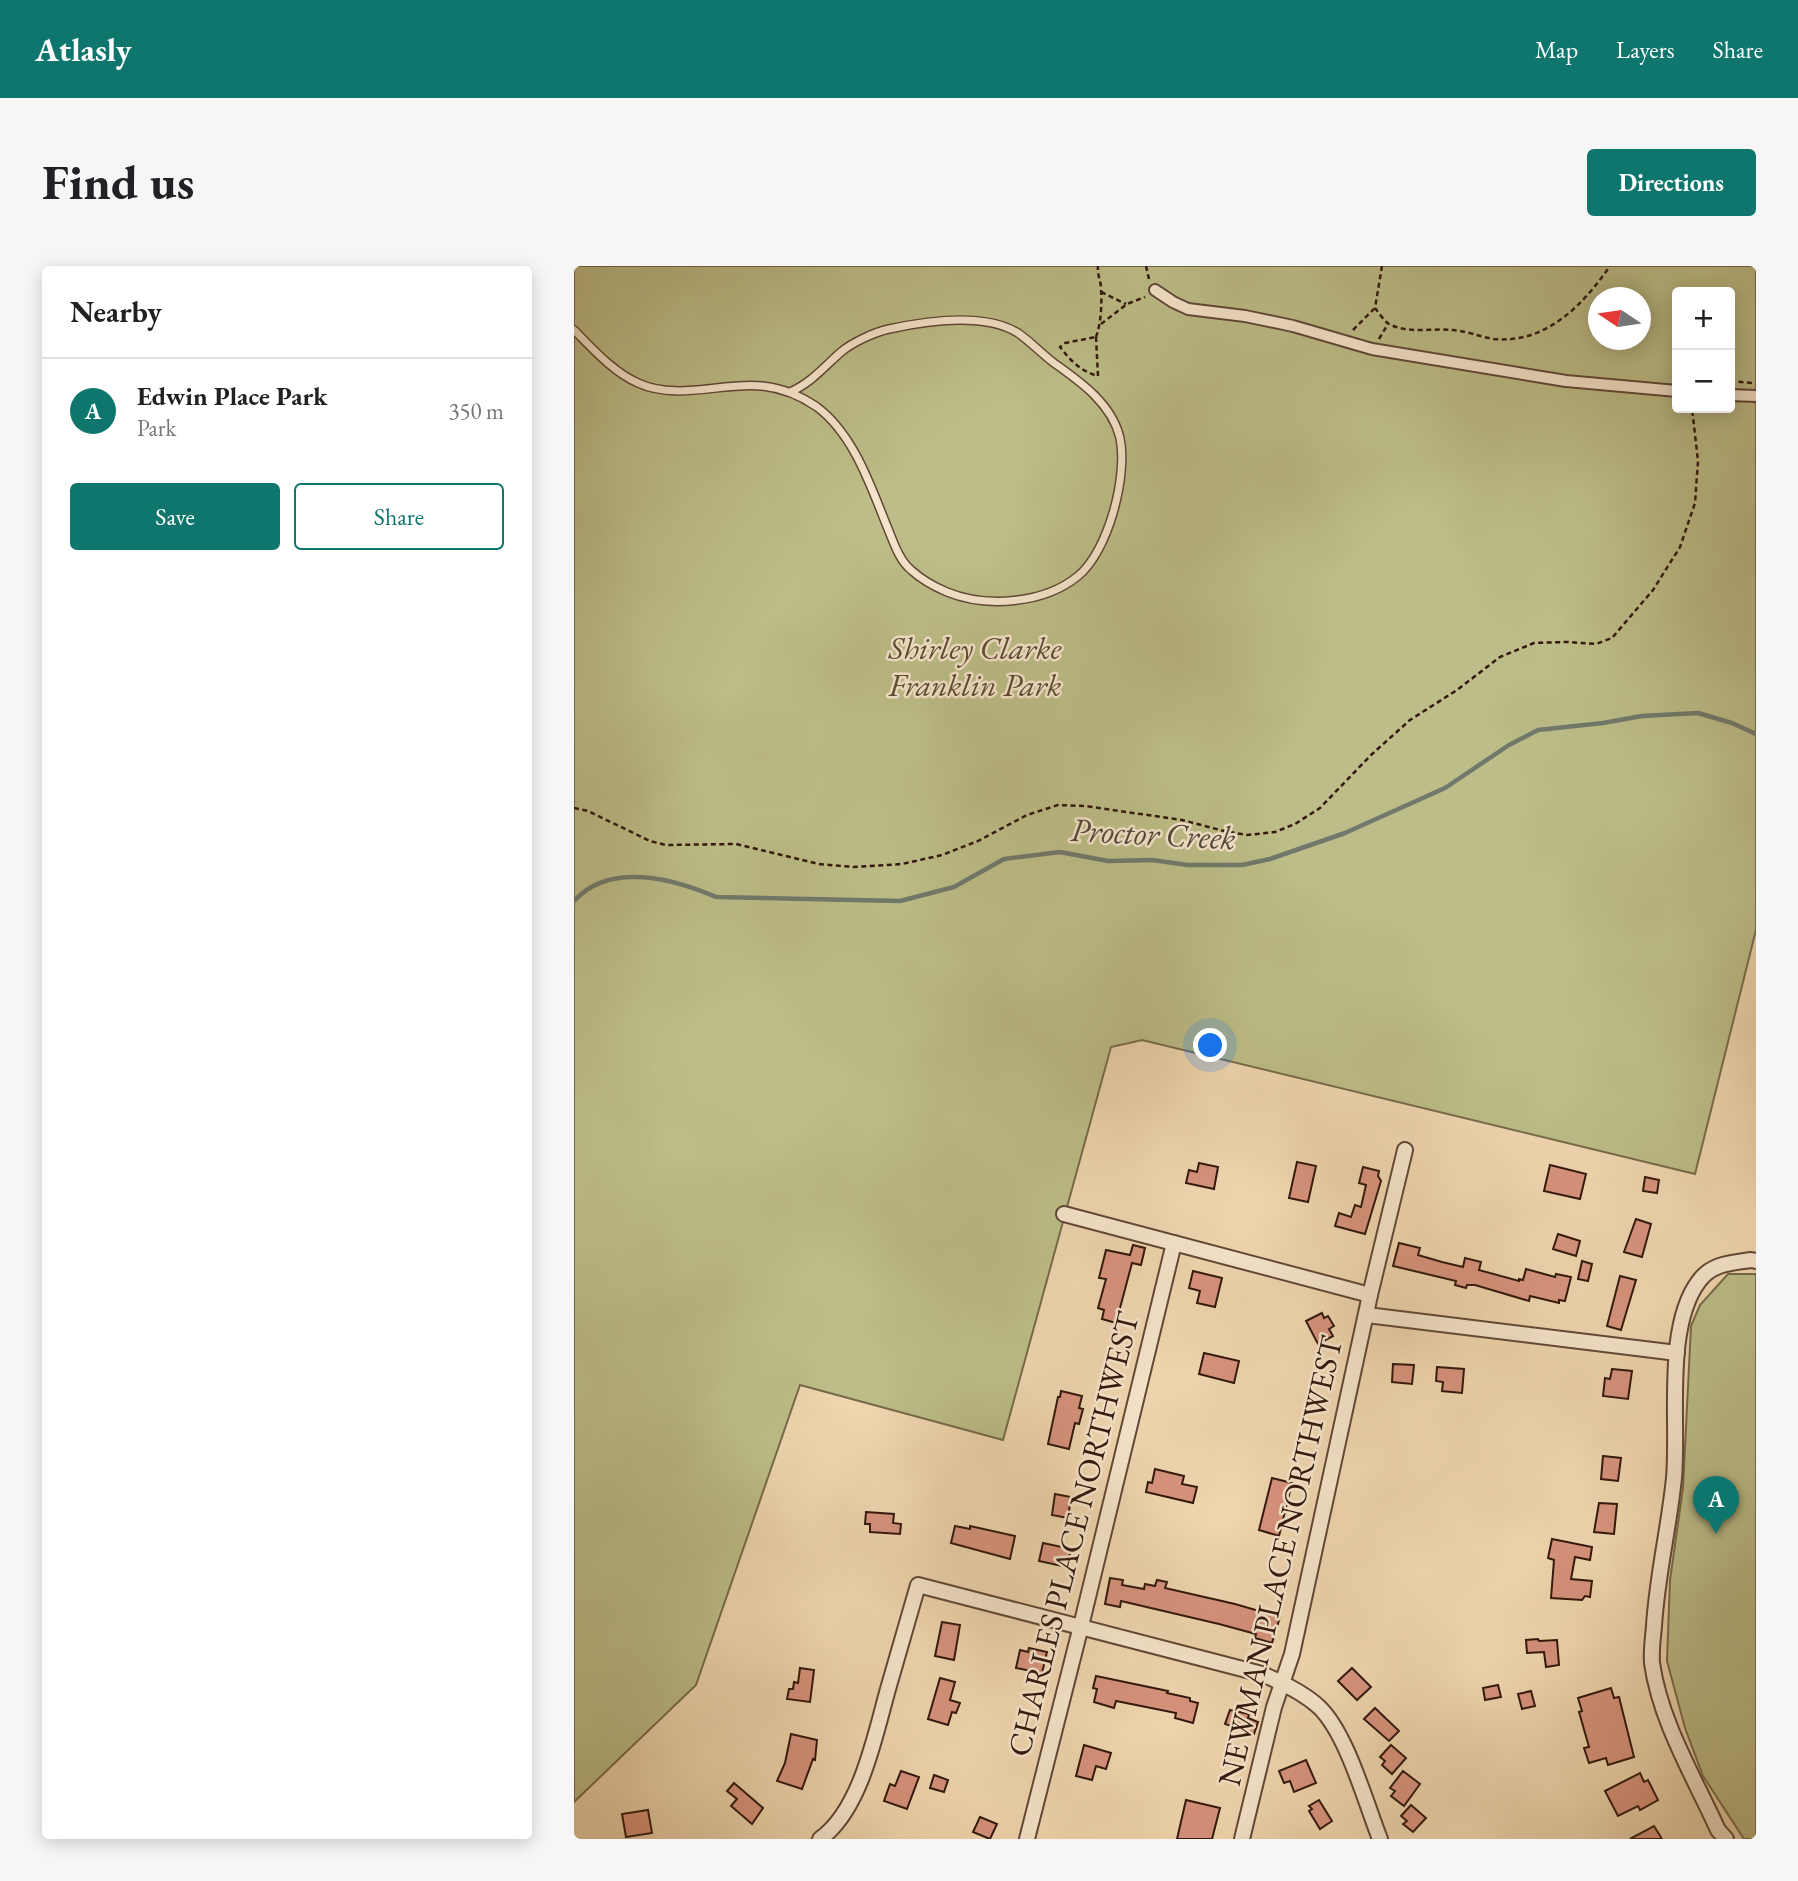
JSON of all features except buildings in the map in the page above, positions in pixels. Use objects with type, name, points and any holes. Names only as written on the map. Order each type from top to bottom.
[{"type":"street","points":[[1154,290],[1188,309],[1245,316],[1323,334],[1372,349],[1566,381],[1672,391]]},
{"type":"street","points":[[1735,395],[1756,396]]},
{"type":"street","name":"NEWMAN PLACE NORTHWEST","points":[[1242,1839],[1281,1682],[1292,1654],[1370,1295],[1405,1150]]},
{"type":"street","points":[[1064,1214],[1370,1295]]},
{"type":"street","name":"CHARLES PLACE NORTHWEST","points":[[1027,1839],[1174,1243]]},
{"type":"street","points":[[1726,1839],[1718,1830],[1669,1723],[1656,1684],[1652,1660],[1657,1587],[1674,1479],[1677,1353],[1684,1317],[1700,1280],[1720,1265],[1756,1261]]},
{"type":"street","points":[[1367,1315],[1677,1353]]},
{"type":"street","points":[[820,1839],[832,1830],[838,1821],[854,1793],[869,1756],[918,1585],[1262,1674],[1281,1682],[1318,1706],[1339,1734],[1380,1839]]},
{"type":"lane","points":[[574,330],[614,368],[639,384],[665,390],[699,391],[761,386],[790,392],[818,408],[835,425],[855,453],[899,555],[910,570],[949,593],[983,600],[1030,598],[1079,576],[1096,554],[1119,499],[1119,438],[1099,399],[1015,331],[983,321],[924,323],[885,330],[844,349],[800,388],[790,392]]},
{"type":"path","points":[[1096,337],[1066,343],[1060,347],[1082,370],[1098,376],[1096,337],[1101,324],[1101,292],[1097,276],[1098,266]]},
{"type":"path","points":[[1101,324],[1127,304],[1140,300],[1154,290],[1146,266]]},
{"type":"path","points":[[1344,341],[1375,308],[1382,266]]},
{"type":"path","points":[[1375,308],[1388,324],[1407,329],[1453,330],[1495,339],[1525,337],[1554,327],[1593,290],[1610,266]]},
{"type":"path","points":[[1101,292],[1127,304]]},
{"type":"path","points":[[1372,349],[1388,324]]},
{"type":"path","points":[[1735,381],[1756,383]]},
{"type":"path","points":[[574,808],[588,811],[650,841],[666,845],[737,844],[819,864],[853,867],[902,864],[942,855],[978,841],[1027,816],[1058,805],[1085,806],[1182,820],[1247,835],[1275,832],[1295,824],[1320,808],[1371,755],[1410,720],[1457,690],[1500,657],[1534,643],[1596,644],[1612,638],[1653,590],[1680,547],[1695,503],[1698,461],[1693,413]]},
{"type":"green space","name":"Shirley Clarke Franklin Park","points":[[574,266],[1756,266],[1756,930],[1695,1174],[1142,1040],[1111,1047],[1003,1440],[800,1385],[696,1685],[574,1802]]},
{"type":"green space","points":[[1728,1274],[1756,1274],[1756,1839],[1744,1839],[1703,1776],[1685,1728],[1667,1661],[1670,1580],[1683,1488],[1691,1326],[1700,1305]]},
{"type":"waterway","name":"Proctor Creek","points":[[574,901],[605,881],[624,877],[643,877],[681,884],[716,897],[900,901],[954,887],[1004,859],[1060,852],[1108,861],[1152,860],[1188,865],[1242,865],[1270,859],[1345,833],[1445,788],[1509,745],[1538,730],[1642,716],[1698,713],[1732,723],[1756,734]]},
{"type":"place","name":"Edwin Place Park","points":[[1716,1534]]}]
